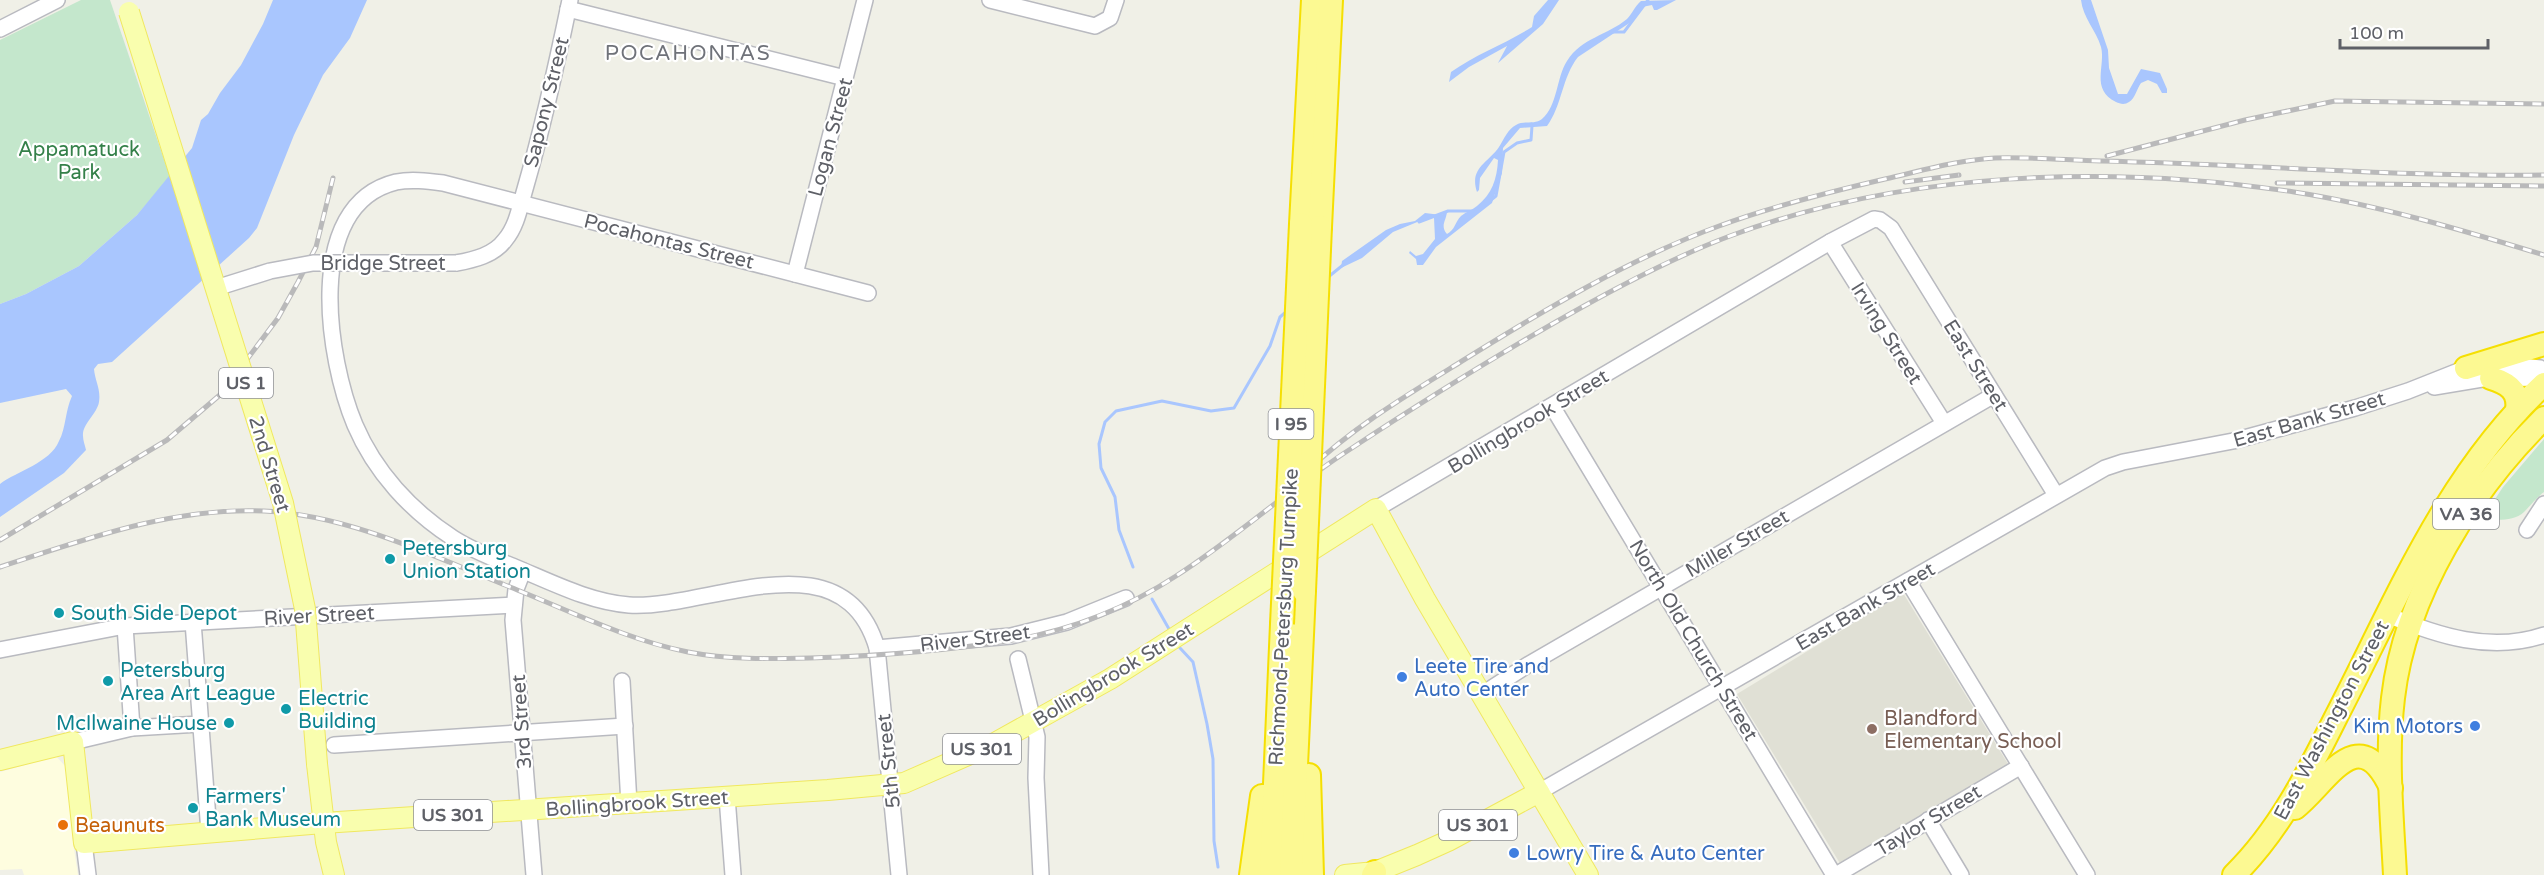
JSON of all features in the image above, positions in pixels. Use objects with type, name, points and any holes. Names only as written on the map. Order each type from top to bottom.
[{"type":"highway","name":"Richmond-Petersburg Turnpike","points":[[1291,875],[1275,860],[1279,688],[1292,624],[1304,591],[1313,0]]},
{"type":"highway","name":"Richmond-Petersburg Turnpike","points":[[1275,860],[1292,624],[1310,226],[1331,0]]},
{"type":"highway","points":[[2466,368],[2544,344]]},
{"type":"highway","points":[[2490,378],[2511,387],[2517,396],[2517,411]]},
{"type":"highway","name":"East Washington Street","points":[[2234,875],[2259,848],[2282,815],[2313,762],[2444,508],[2480,455],[2517,411],[2544,384]]},
{"type":"highway","name":"East Washington Street","points":[[2411,624],[2431,575],[2472,504],[2507,457],[2544,418]]},
{"type":"highway","name":"VA 36","points":[[2395,875],[2391,788],[2393,700],[2396,677],[2411,624]]},
{"type":"highway","points":[[2282,815],[2306,799],[2327,774],[2347,759],[2355,757],[2370,760],[2385,775],[2391,788]]},
{"type":"highway","points":[[1275,860],[1312,875]]},
{"type":"main road","name":"2nd Street","points":[[127,6],[283,503],[305,609],[323,824]]},
{"type":"main road","name":"US 301","points":[[1376,509],[1481,695],[1588,875]]},
{"type":"main road","name":"Bollingbrook Street","points":[[84,843],[209,832],[904,783],[993,744],[1110,679],[1376,509]]},
{"type":"main road","points":[[0,760],[73,742],[84,843]]},
{"type":"main road","name":"East Bank Street","points":[[1345,875],[1374,874],[1448,841],[1539,792]]},
{"type":"main road","name":"US 1","points":[[323,824],[334,875]]},
{"type":"street","points":[[0,29],[57,0]]},
{"type":"street","name":"Logan Street","points":[[795,274],[865,0]]},
{"type":"street","points":[[990,0],[1100,25],[1110,18],[1116,0]]},
{"type":"street","points":[[569,4],[845,78]]},
{"type":"street","name":"Sapony Street","points":[[520,203],[569,4]]},
{"type":"street","name":"Pocahontas Street","points":[[868,293],[443,183],[408,180],[382,187],[359,203],[344,224],[337,245],[330,303],[332,344],[355,425],[378,467],[391,483],[419,513],[455,540],[582,595],[616,604],[657,604],[741,589],[790,584],[821,588],[846,601],[859,612],[877,648]]},
{"type":"street","name":"Bridge Street","points":[[216,288],[270,271],[313,263],[456,263],[482,256],[504,242],[513,229],[520,203]]},
{"type":"street","name":"Bollingbrook Street","points":[[1376,509],[1830,242],[1874,219],[1886,223],[1895,234]]},
{"type":"street","name":"East Street","points":[[1895,234],[2056,495]]},
{"type":"street","name":"Irving Street","points":[[1830,242],[1944,423]]},
{"type":"street","name":"East Bank Street","points":[[1539,792],[2105,468],[2123,462],[2233,441],[2355,408],[2408,391],[2466,368],[2521,366],[2540,368],[2544,371]]},
{"type":"street","name":"East Bank Street","points":[[2408,391],[2490,378],[2544,378]]},
{"type":"street","name":"Miller Street","points":[[1481,695],[1661,587],[1995,394]]},
{"type":"street","name":"North Old Church Street","points":[[1552,406],[1835,875]]},
{"type":"street","points":[[2527,530],[2544,504]]},
{"type":"street","name":"3rd Street","points":[[523,571],[516,589],[514,605],[534,875]]},
{"type":"street","points":[[1908,581],[2087,875]]},
{"type":"street","name":"River Street","points":[[877,648],[949,643],[1029,632],[1067,622],[1126,598]]},
{"type":"street","name":"River Street","points":[[0,650],[125,626],[514,605]]},
{"type":"street","points":[[2388,615],[2460,639],[2484,643],[2516,642],[2544,635]]},
{"type":"street","points":[[193,622],[209,832]]},
{"type":"street","points":[[125,626],[132,728]]},
{"type":"street","name":"5th Street","points":[[877,648],[899,875]]},
{"type":"street","points":[[1017,659],[1034,722],[1041,875]]},
{"type":"street","points":[[622,681],[629,804]]},
{"type":"street","points":[[73,742],[132,728],[200,724]]},
{"type":"street","points":[[334,745],[625,726]]},
{"type":"street","name":"Taylor Street","points":[[1835,875],[2021,766]]},
{"type":"street","points":[[727,797],[734,875]]},
{"type":"street","points":[[1928,820],[1961,875]]},
{"type":"street","points":[[84,843],[88,875]]},
{"type":"shaded area","name":"Blandford Elementary School","points":[[1903,593],[2008,764],[1841,865],[1737,694]]},
{"type":"shaded area","points":[[56,756],[66,767],[78,875],[24,875],[22,869],[0,870],[0,772]]},
{"type":"green space","name":"Appamatuck Park","points":[[81,0],[110,0],[170,177],[137,215],[79,266],[26,294],[0,304],[0,40]]},
{"type":"green space","points":[[2544,439],[2544,492],[2520,515],[2504,520],[2482,519],[2503,487]]},
{"type":"water","points":[[273,0],[367,0],[350,38],[323,75],[294,135],[257,228],[249,238],[112,362],[98,364],[94,369],[99,402],[83,432],[86,450],[64,473],[0,517],[0,484],[41,461],[55,449],[72,396],[66,389],[0,403],[0,304],[26,294],[79,266],[137,215],[192,148],[201,120],[208,114],[241,65]]},
{"type":"water","points":[[1548,0],[1559,0],[1543,24],[1498,63],[1507,46],[1469,67],[1449,82],[1451,72],[1532,27],[1534,16]]},
{"type":"water","points":[[1676,0],[1657,10],[1654,10],[1652,5],[1642,7],[1634,20],[1578,57],[1547,126],[1520,128],[1503,148],[1502,173],[1492,203],[1436,247],[1423,265],[1417,265],[1416,259],[1409,253],[1410,251],[1416,256],[1423,254],[1435,239],[1434,218],[1427,218],[1393,232],[1362,258],[1341,268],[1342,261],[1386,230],[1415,221],[1425,213],[1441,215],[1447,212],[1444,228],[1447,234],[1450,232],[1461,216],[1477,206],[1490,191],[1495,180],[1498,160],[1494,158],[1480,178],[1477,192],[1476,177],[1481,166],[1495,153],[1508,132],[1519,124],[1539,121],[1547,113],[1554,99],[1563,68],[1573,53],[1587,42],[1627,19],[1641,1]]},
{"type":"water","points":[[2081,0],[2091,0],[2108,50],[2109,68],[2118,94],[2127,94],[2141,69],[2160,73],[2167,93],[2162,93],[2157,84],[2148,80],[2141,83],[2131,101],[2127,103],[2119,103],[2108,97],[2101,84],[2101,47],[2084,13]]},
{"type":"waterway","points":[[1612,32],[1624,32],[1648,0]]},
{"type":"waterway","points":[[1491,200],[1496,196],[1504,152],[1517,143],[1531,140],[1532,126]]},
{"type":"waterway","points":[[1419,222],[1448,211],[1473,211]]},
{"type":"waterway","points":[[1327,278],[1343,265]]},
{"type":"waterway","points":[[1133,567],[1119,530],[1115,497],[1101,468],[1099,444],[1105,422],[1116,411],[1162,401],[1211,411],[1234,408],[1270,346],[1280,317],[1287,311]]},
{"type":"waterway","points":[[1152,599],[1169,629]]},
{"type":"waterway","points":[[1180,648],[1193,662],[1207,724],[1213,759],[1214,841],[1218,867]]},
{"type":"railway","points":[[2107,156],[2245,120],[2335,101],[2544,104]]},
{"type":"railway","points":[[1306,472],[1342,440],[1401,399],[1524,323],[1620,270],[1685,239],[1739,219],[1864,184],[1953,163],[1995,158],[2433,174],[2544,175]]},
{"type":"railway","points":[[1905,182],[1959,175]]},
{"type":"railway","points":[[0,567],[130,527],[196,514],[264,511],[327,520],[390,539],[598,624],[665,647],[703,655],[764,659],[835,657],[963,647],[1013,640],[1056,630],[1098,616],[1138,598],[1199,561],[1329,463],[1525,340],[1637,277],[1711,243],[1797,214],[1866,198],[1937,186],[2009,179],[2081,176],[2153,178],[2224,183],[2325,197],[2420,219],[2544,255]]},
{"type":"railway","points":[[0,540],[167,440],[221,394],[278,318],[298,282],[316,247],[333,178]]},
{"type":"railway","points":[[2277,183],[2544,186]]},
{"type":"place","name":"Petersburg Union Station","points":[[390,559]]},
{"type":"place","name":"South Side Depot","points":[[59,613]]},
{"type":"place","name":"Leete Tire and Auto Center","points":[[1402,677]]},
{"type":"place","name":"Petersburg Area Art League","points":[[108,681]]},
{"type":"place","name":"Electric Building","points":[[286,709]]},
{"type":"place","name":"McIlwaine House","points":[[229,723]]},
{"type":"place","name":"Kim Motors","points":[[2475,726]]},
{"type":"place","name":"Blandford Elementary School","points":[[1872,729]]},
{"type":"place","name":"Farmers' Bank Museum","points":[[193,808]]},
{"type":"place","name":"Beaunuts","points":[[63,825]]},
{"type":"place","name":"Lowry Tire & Auto Center","points":[[1514,853]]},
{"type":"district","name":"POCAHONTAS","points":[[688,53]]}]
